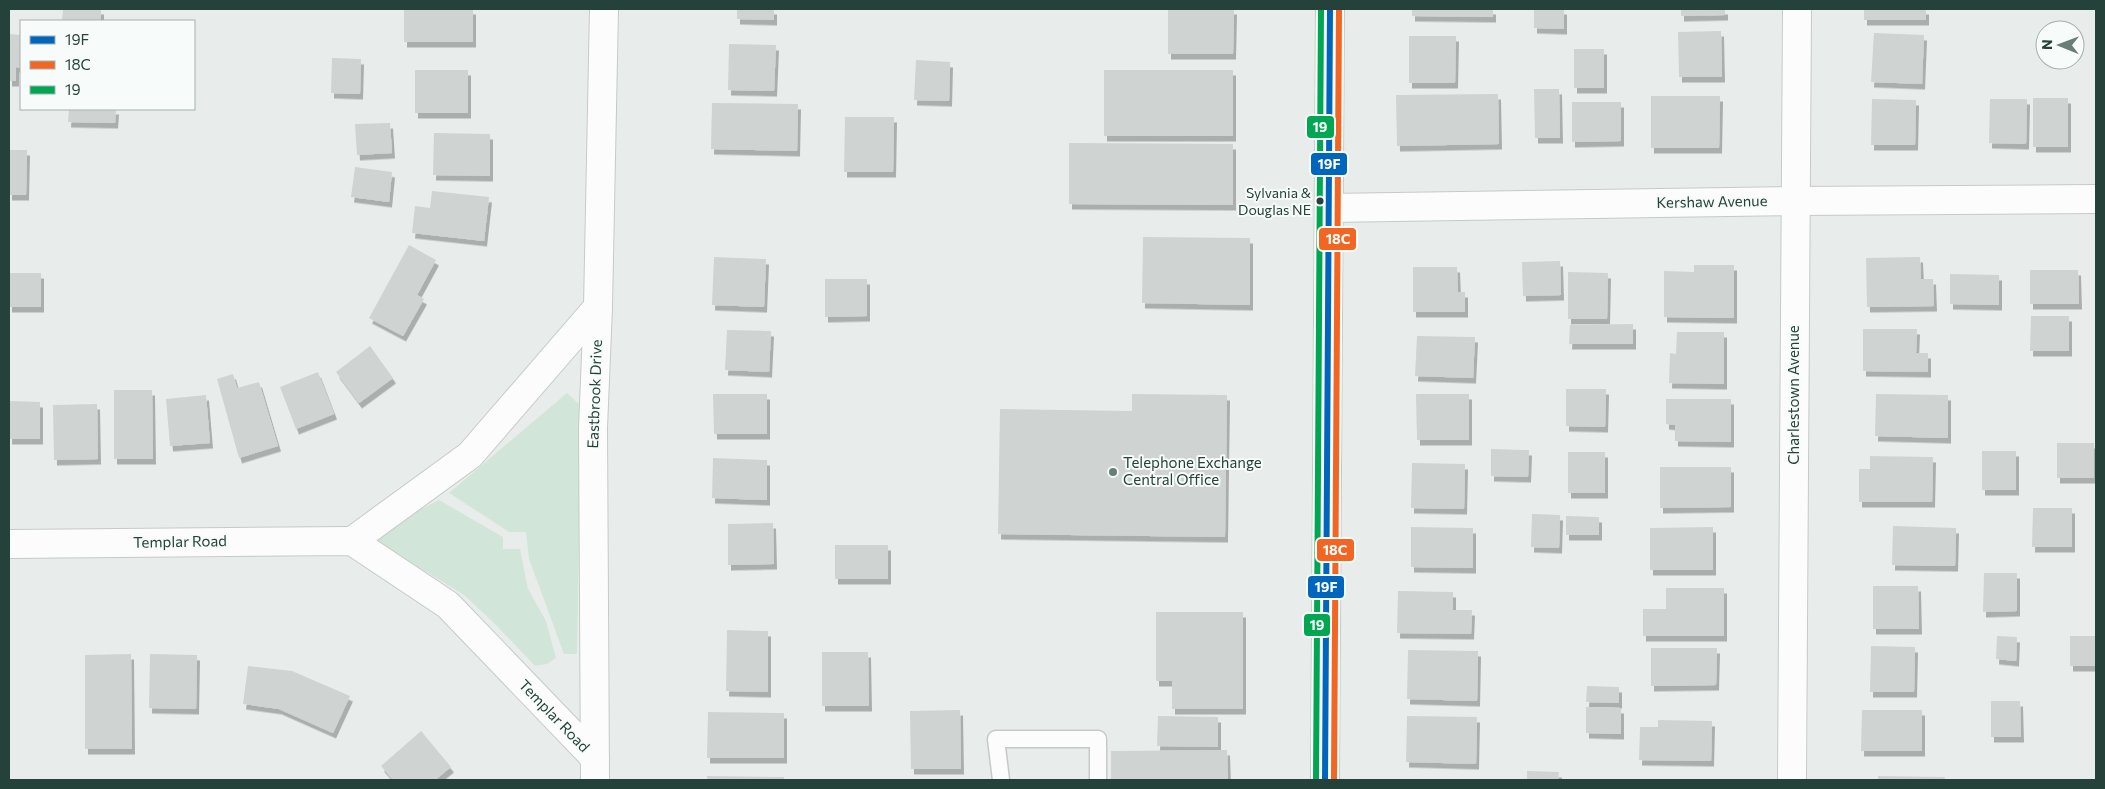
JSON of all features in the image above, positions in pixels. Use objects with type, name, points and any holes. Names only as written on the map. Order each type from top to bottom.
[{"type":"street","name":"Eastbrook Drive","points":[[595,769],[593,428],[598,307],[604,9]]},
{"type":"street","points":[[1325,780],[1330,9]]},
{"type":"street","name":"Charlestown Avenue","points":[[1792,780],[1797,9]]},
{"type":"street","name":"Kershaw Avenue","points":[[1329,208],[1796,201],[2096,199]]},
{"type":"street","points":[[352,540],[470,455],[598,307]]},
{"type":"street","name":"Templar Road","points":[[9,544],[352,540],[448,605],[595,769]]},
{"type":"lane","points":[[1001,780],[996,739],[1098,739],[1098,780]]},
{"type":"green space","points":[[567,393],[581,406],[577,654],[564,654],[529,559],[526,532],[509,532],[449,493]]},
{"type":"green space","points":[[439,500],[503,537],[503,549],[520,549],[528,589],[546,621],[556,658],[547,664],[535,666],[464,595],[377,542],[383,529]]},
{"type":"building","points":[[63,9],[101,9],[101,20],[62,20]]},
{"type":"building","points":[[404,9],[473,9],[473,42],[404,42]]},
{"type":"building","points":[[737,9],[774,9],[774,20],[737,19]]},
{"type":"building","points":[[1168,9],[1234,9],[1233,54],[1168,54]]},
{"type":"building","points":[[1412,9],[1493,9],[1493,17],[1412,16]]},
{"type":"building","points":[[1534,9],[1564,9],[1564,29],[1534,28]]},
{"type":"building","points":[[1681,9],[1725,9],[1725,15],[1681,16]]},
{"type":"building","points":[[1864,9],[1926,9],[1926,20],[1864,20]]},
{"type":"building","points":[[1721,31],[1722,77],[1679,77],[1678,32]]},
{"type":"building","points":[[1874,33],[1924,35],[1922,84],[1871,82]]},
{"type":"building","points":[[9,34],[20,35],[20,68],[16,67],[16,81],[9,81]]},
{"type":"building","points":[[1409,36],[1456,36],[1455,83],[1409,83]]},
{"type":"building","points":[[729,44],[776,45],[774,91],[728,90]]},
{"type":"building","points":[[1574,49],[1604,49],[1604,88],[1574,88]]},
{"type":"building","points":[[332,58],[361,59],[360,94],[331,93]]},
{"type":"building","points":[[916,60],[950,62],[949,101],[914,100]]},
{"type":"building","points":[[415,70],[468,70],[468,113],[415,113]]},
{"type":"building","points":[[1104,70],[1233,70],[1233,136],[1104,136]]},
{"type":"building","points":[[1534,89],[1559,89],[1560,138],[1535,138]]},
{"type":"building","points":[[1498,94],[1499,144],[1397,146],[1396,95]]},
{"type":"building","points":[[1651,96],[1720,96],[1719,148],[1651,148]]},
{"type":"building","points":[[2033,98],[2068,98],[2068,147],[2033,147]]},
{"type":"building","points":[[1872,99],[1916,100],[1915,145],[1871,145]]},
{"type":"building","points":[[1990,99],[2027,99],[2026,144],[1989,143]]},
{"type":"building","points":[[1572,102],[1621,102],[1621,141],[1572,142]]},
{"type":"building","points":[[712,103],[798,104],[797,151],[711,149]]},
{"type":"building","points":[[69,110],[116,110],[115,123],[68,122]]},
{"type":"building","points":[[845,117],[894,117],[893,172],[844,172]]},
{"type":"building","points":[[390,123],[392,153],[357,155],[355,124]]},
{"type":"building","points":[[434,133],[490,134],[490,176],[433,175]]},
{"type":"building","points":[[1069,143],[1233,144],[1233,205],[1069,204]]},
{"type":"building","points":[[9,150],[27,150],[26,195],[9,195]]},
{"type":"building","points":[[355,167],[392,172],[389,202],[351,197]]},
{"type":"building","points":[[432,191],[489,197],[484,241],[412,233],[415,206],[430,208]]},
{"type":"building","points":[[1143,237],[1250,238],[1250,305],[1142,303]]},
{"type":"building","points":[[409,245],[436,260],[417,295],[424,299],[403,336],[369,318]]},
{"type":"building","points":[[714,257],[766,259],[764,307],[712,305]]},
{"type":"building","points":[[1920,257],[1921,279],[1933,279],[1934,306],[1867,307],[1866,258]]},
{"type":"building","points":[[1560,261],[1561,295],[1523,296],[1522,262]]},
{"type":"building","points":[[1694,265],[1734,265],[1734,318],[1664,317],[1664,271],[1694,272]]},
{"type":"building","points":[[1413,267],[1457,267],[1458,292],[1465,292],[1465,312],[1413,312]]},
{"type":"building","points":[[2030,270],[2078,270],[2079,304],[2030,304]]},
{"type":"building","points":[[1568,272],[1608,273],[1607,319],[1568,319]]},
{"type":"building","points":[[9,273],[41,273],[41,307],[9,307]]},
{"type":"building","points":[[1950,274],[1999,275],[1999,305],[1950,304]]},
{"type":"building","points":[[825,279],[867,279],[867,316],[825,317]]},
{"type":"building","points":[[2031,316],[2069,316],[2069,351],[2030,351]]},
{"type":"building","points":[[1633,324],[1633,344],[1569,344],[1570,325]]},
{"type":"building","points":[[1863,329],[1917,329],[1916,353],[1928,353],[1928,372],[1863,371]]},
{"type":"building","points":[[727,330],[771,331],[769,372],[725,370]]},
{"type":"building","points":[[1677,332],[1724,332],[1724,384],[1669,383],[1670,353],[1676,354]]},
{"type":"building","points":[[1417,336],[1475,337],[1473,378],[1415,376]]},
{"type":"building","points":[[370,346],[393,378],[359,403],[336,372]]},
{"type":"building","points":[[318,372],[334,414],[296,429],[280,387]]},
{"type":"building","points":[[233,374],[237,388],[259,382],[278,446],[239,458],[217,379]]},
{"type":"building","points":[[1566,389],[1606,389],[1605,427],[1566,426]]},
{"type":"building","points":[[114,390],[152,390],[153,459],[114,459]]},
{"type":"building","points":[[713,394],[767,394],[767,434],[714,434]]},
{"type":"building","name":"Telephone Exchange Central Office","points":[[1132,394],[1227,395],[1225,537],[998,534],[1000,409],[1132,411]]},
{"type":"building","points":[[1416,394],[1469,394],[1469,440],[1417,440]]},
{"type":"building","points":[[1876,394],[1948,395],[1948,438],[1875,436]]},
{"type":"building","points":[[206,395],[210,443],[170,446],[166,399]]},
{"type":"building","points":[[1666,399],[1731,399],[1731,442],[1675,441],[1675,425],[1666,424]]},
{"type":"building","points":[[10,401],[40,402],[40,439],[9,439]]},
{"type":"building","points":[[97,404],[98,459],[54,460],[53,405]]},
{"type":"building","points":[[2057,443],[2094,443],[2094,478],[2057,478]]},
{"type":"building","points":[[1491,449],[1529,450],[1528,477],[1491,476]]},
{"type":"building","points":[[1982,451],[2016,451],[2016,490],[1982,490]]},
{"type":"building","points":[[1568,452],[1605,452],[1605,493],[1568,493]]},
{"type":"building","points":[[1870,456],[1933,457],[1932,502],[1859,502],[1859,469],[1870,469]]},
{"type":"building","points":[[713,458],[767,460],[767,500],[712,498]]},
{"type":"building","points":[[1412,463],[1465,464],[1464,509],[1411,508]]},
{"type":"building","points":[[1660,467],[1731,467],[1731,507],[1660,508]]},
{"type":"building","points":[[2033,508],[2072,508],[2072,547],[2032,547]]},
{"type":"building","points":[[1532,514],[1560,515],[1559,548],[1531,547]]},
{"type":"building","points":[[1566,516],[1599,517],[1599,535],[1566,535]]},
{"type":"building","points":[[773,523],[774,564],[728,565],[728,524]]},
{"type":"building","points":[[1893,526],[1956,528],[1955,566],[1892,565]]},
{"type":"building","points":[[1411,527],[1473,528],[1473,568],[1411,567]]},
{"type":"building","points":[[1713,527],[1713,570],[1650,570],[1650,528]]},
{"type":"building","points":[[835,545],[888,545],[888,579],[835,579]]},
{"type":"building","points":[[1984,573],[2017,573],[2017,611],[1983,612]]},
{"type":"building","points":[[1873,586],[1918,586],[1919,629],[1873,629]]},
{"type":"building","points":[[1666,588],[1724,588],[1724,636],[1643,636],[1643,609],[1666,609]]},
{"type":"building","points":[[1398,591],[1453,592],[1453,610],[1472,610],[1471,634],[1397,633]]},
{"type":"building","points":[[1156,612],[1243,612],[1243,709],[1172,709],[1172,681],[1156,681]]},
{"type":"building","points":[[727,630],[768,631],[768,692],[726,691]]},
{"type":"building","points":[[1997,636],[2017,637],[2016,661],[1996,659]]},
{"type":"building","points":[[2070,636],[2096,636],[2096,666],[2070,666]]},
{"type":"building","points":[[1871,646],[1915,647],[1914,692],[1870,692]]},
{"type":"building","points":[[1651,648],[1717,648],[1716,685],[1651,686]]},
{"type":"building","points":[[1408,650],[1478,651],[1477,701],[1407,699]]},
{"type":"building","points":[[822,652],[868,652],[869,706],[822,706]]},
{"type":"building","points":[[131,654],[132,749],[85,749],[85,655]]},
{"type":"building","points":[[150,654],[197,655],[196,709],[149,708]]},
{"type":"building","points":[[248,666],[292,671],[350,696],[333,733],[279,709],[243,704]]},
{"type":"building","points":[[1587,686],[1619,687],[1619,703],[1586,702]]},
{"type":"building","points":[[1991,701],[2020,701],[2021,737],[1991,737]]},
{"type":"building","points":[[1586,707],[1621,708],[1621,734],[1586,733]]},
{"type":"building","points":[[960,710],[961,769],[911,769],[910,711]]},
{"type":"building","points":[[1862,710],[1922,710],[1922,751],[1861,751]]},
{"type":"building","points":[[708,712],[784,713],[784,758],[707,758]]},
{"type":"building","points":[[1158,716],[1218,717],[1218,747],[1157,746]]},
{"type":"building","points":[[1407,716],[1477,717],[1476,764],[1406,762]]},
{"type":"building","points":[[1658,720],[1712,721],[1711,761],[1639,760],[1640,727],[1658,727]]},
{"type":"building","points":[[421,731],[451,767],[435,780],[393,780],[381,766]]},
{"type":"building","points":[[1227,750],[1228,780],[1111,780],[1111,751]]},
{"type":"building","points":[[1527,771],[1559,772],[1558,780],[1527,780]]},
{"type":"building","points":[[707,776],[784,777],[784,780],[707,780]]},
{"type":"building","points":[[1878,776],[1945,777],[1944,780],[1878,780]]},
{"type":"transit line","name":"19","points":[[1316,780],[1321,9]]},
{"type":"transit line","name":"19F","points":[[1325,780],[1330,9]]},
{"type":"transit line","name":"18C","points":[[1334,780],[1339,9]]},
{"type":"place","name":"Sylvania & Douglas NE","points":[[1320,201]]},
{"type":"place","name":"Telephone Exchange Central Office","points":[[1113,472]]}]
